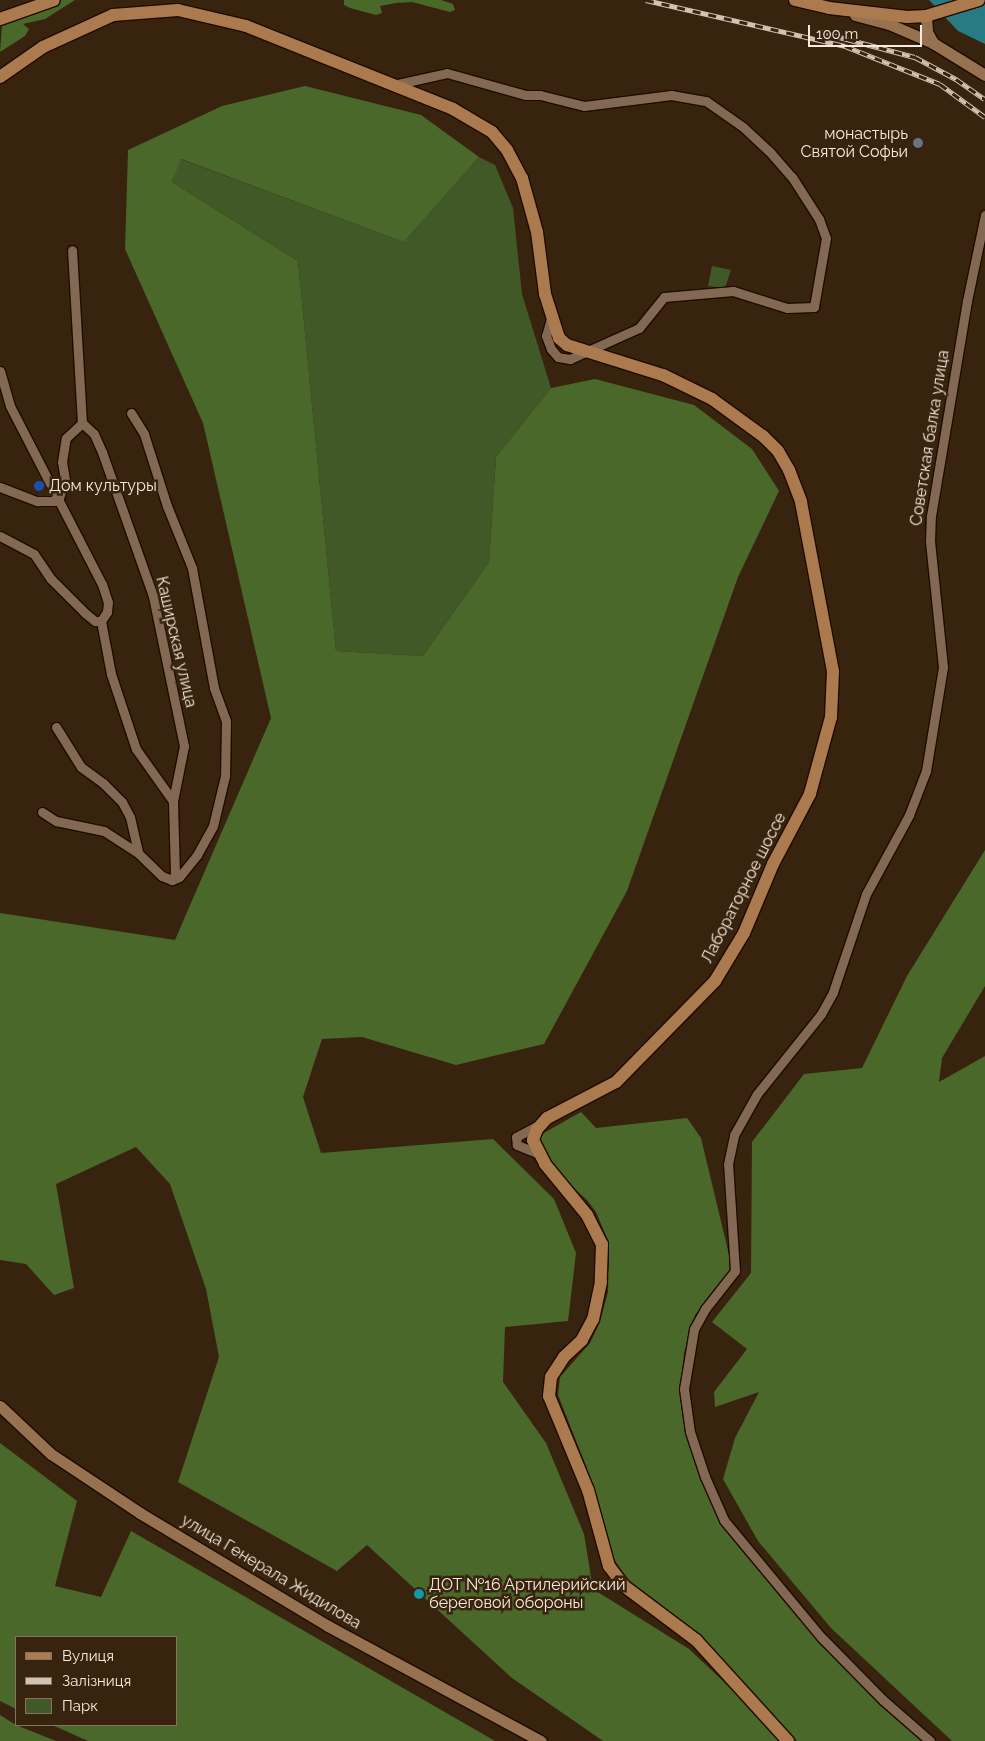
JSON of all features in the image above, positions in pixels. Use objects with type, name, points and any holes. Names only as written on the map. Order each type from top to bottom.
[{"type":"main road","points":[[0,19],[54,0]]},
{"type":"main road","points":[[795,0],[889,24],[933,43],[985,76]]},
{"type":"main road","points":[[829,8],[891,16],[931,14],[979,0]]},
{"type":"main road","name":"Лабораторное шоссе","points":[[0,77],[43,47],[113,15],[178,10],[246,26],[475,120],[492,132],[507,150],[522,178],[530,203],[551,318],[559,338],[567,345],[663,375],[712,399],[749,424],[778,452],[801,502],[833,671],[831,717],[810,794],[773,864],[744,932],[715,981],[616,1082],[542,1123],[534,1135],[538,1153],[575,1197],[602,1244],[601,1282],[593,1319],[582,1340],[564,1357],[551,1377],[549,1396],[588,1490],[609,1566],[624,1586],[696,1640],[788,1741]]},
{"type":"main road","points":[[931,14],[927,32],[933,43]]},
{"type":"main road","name":"улица Генерала Жидилова","points":[[0,1406],[51,1454],[140,1513],[328,1626],[541,1741]]},
{"type":"street","points":[[393,85],[447,73],[526,95],[540,95],[584,106],[671,95],[706,102],[743,127],[769,151],[792,177],[819,219],[826,238],[825,259],[814,307],[787,308],[733,291],[664,298],[640,328],[590,353]]},
{"type":"street","name":"Советская балка улица","points":[[930,1741],[883,1700],[821,1637],[724,1520],[705,1478],[690,1432],[684,1389],[694,1329],[735,1271],[731,1243],[728,1164],[734,1135],[756,1094],[821,1014],[833,992],[866,894],[909,815],[926,771],[943,667],[930,541],[931,516],[966,301],[985,215]]},
{"type":"street","points":[[58,501],[65,480],[62,462],[66,438],[82,423],[72,250]]},
{"type":"street","points":[[0,371],[10,406],[102,584],[108,602],[107,612],[101,621],[111,674],[136,748],[173,801]]},
{"type":"street","points":[[42,812],[56,821],[104,831],[138,853],[162,876],[173,877],[179,877],[197,855],[214,826],[225,776],[226,721],[214,688],[205,647],[201,604],[190,560],[167,506],[144,434],[131,413]]},
{"type":"street","name":"Каширская улица","points":[[82,423],[94,434],[102,452],[153,596],[184,746],[173,801],[173,877]]},
{"type":"street","points":[[0,487],[37,501],[58,501]]},
{"type":"street","points":[[0,536],[34,554],[51,578],[85,613],[95,621],[101,621]]},
{"type":"street","points":[[56,727],[81,767],[103,783],[122,802],[130,817],[138,853]]},
{"type":"green space","points":[[32,0],[75,0],[45,19],[23,24],[29,29],[25,36],[0,52],[3,11]]},
{"type":"green space","points":[[344,0],[441,0],[453,4],[455,10],[450,12],[412,2],[396,3],[380,6],[382,13],[376,15],[350,8],[344,5]]},
{"type":"green space","points":[[305,86],[421,115],[479,157],[404,242],[181,159],[172,182],[298,261],[336,651],[423,656],[489,562],[496,457],[551,388],[595,379],[694,405],[752,449],[779,491],[738,577],[627,891],[544,1044],[456,1065],[362,1037],[322,1039],[303,1097],[321,1153],[493,1139],[554,1199],[576,1253],[568,1321],[505,1327],[503,1382],[546,1443],[584,1534],[593,1589],[689,1649],[787,1741],[603,1741],[512,1678],[367,1545],[337,1571],[178,1482],[219,1357],[206,1289],[170,1184],[136,1147],[56,1184],[74,1288],[54,1295],[26,1264],[0,1260],[0,913],[175,940],[271,718],[203,423],[125,249],[128,150],[222,106]]},
{"type":"green space","points":[[479,157],[495,165],[513,208],[522,294],[551,388],[496,457],[489,562],[423,656],[336,651],[298,261],[172,182],[180,159],[404,242]]},
{"type":"green space","points":[[712,266],[731,270],[725,288],[708,286]]},
{"type":"green space","points":[[985,850],[985,986],[942,1058],[939,1082],[985,1056],[985,1741],[952,1741],[831,1628],[758,1541],[723,1479],[735,1438],[759,1392],[715,1407],[714,1392],[747,1349],[712,1322],[751,1273],[752,1142],[804,1074],[862,1068],[907,976]]},
{"type":"green space","points":[[581,1112],[596,1128],[687,1118],[701,1138],[732,1267],[718,1290],[695,1315],[684,1353],[680,1398],[699,1472],[721,1523],[743,1552],[816,1638],[896,1719],[922,1741],[797,1741],[702,1636],[627,1579],[610,1553],[588,1471],[558,1395],[560,1377],[590,1343],[600,1322],[608,1292],[609,1243],[596,1212],[587,1200],[549,1166],[540,1144],[542,1134]]},
{"type":"green space","points":[[0,1443],[77,1501],[55,1586],[101,1597],[131,1531],[495,1741],[88,1741],[54,1726],[178,1726],[178,1636],[15,1636],[15,1708],[0,1701]]},
{"type":"green space","points":[[0,1715],[15,1726],[56,1741],[0,1741]]},
{"type":"water","points":[[929,0],[985,0],[985,44],[958,31]]},
{"type":"railway","points":[[646,0],[845,46],[940,84],[985,117]]},
{"type":"railway","points":[[817,31],[915,57],[956,79],[985,99]]},
{"type":"place","name":"монастырь Святой Софьи","points":[[918,143]]},
{"type":"place","name":"Дом культуры","points":[[39,486]]},
{"type":"place","name":"ДОТ №16 Артилерийский береговой обороны","points":[[419,1594]]}]
